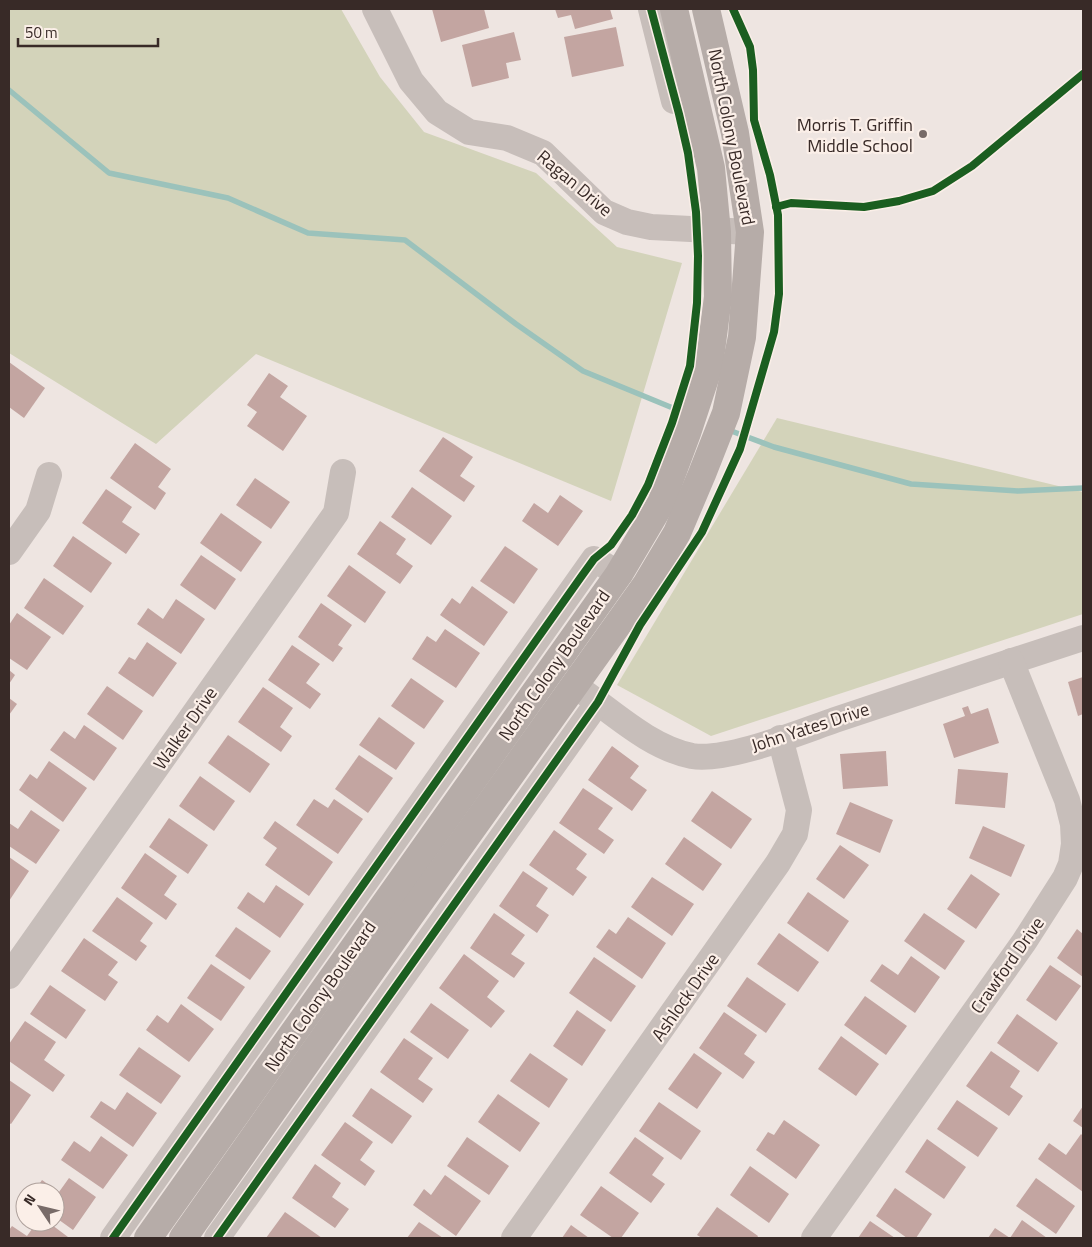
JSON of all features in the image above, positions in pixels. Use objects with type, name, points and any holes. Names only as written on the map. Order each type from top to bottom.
[{"type":"main road","name":"North Colony Boulevard","points":[[148,1238],[619,574],[661,503],[709,366],[718,297],[717,232],[711,168],[674,9]]},
{"type":"main road","name":"North Colony Boulevard","points":[[183,1238],[408,917],[646,586],[678,533],[726,413],[742,337],[750,232],[735,133],[706,9]]},
{"type":"street","name":"Ragan Drive","points":[[375,9],[411,81],[437,112],[469,132],[507,138],[543,153],[604,212],[627,222],[651,227],[717,232],[750,232]]},
{"type":"street","points":[[651,9],[674,101],[695,97]]},
{"type":"street","name":"Walker Drive","points":[[9,976],[336,513],[343,472]]},
{"type":"street","points":[[9,552],[38,511],[49,475]]},
{"type":"street","points":[[113,1238],[594,559],[619,574]]},
{"type":"street","name":"John Yates Drive","points":[[551,669],[640,733],[665,746],[693,756],[725,754],[780,738],[1083,638]]},
{"type":"street","name":"Crawford Drive","points":[[814,1238],[1024,942],[1065,878],[1071,864],[1074,844],[1073,824],[1066,800],[1011,661]]},
{"type":"street","points":[[217,1238],[598,702]]},
{"type":"street","name":"Ashlock Drive","points":[[514,1238],[762,887],[795,834],[799,810],[780,738]]},
{"type":"green space","points":[[9,9],[341,9],[380,77],[424,132],[536,173],[617,247],[682,263],[611,501],[256,354],[156,444],[9,353]]},
{"type":"green space","points":[[777,418],[1083,492],[1083,614],[711,736],[617,685]]},
{"type":"building","points":[[432,9],[484,9],[489,28],[441,42]]},
{"type":"building","points":[[555,9],[610,9],[613,19],[575,29],[571,15],[558,18]]},
{"type":"building","points":[[616,27],[624,66],[572,77],[564,37]]},
{"type":"building","points":[[514,32],[521,60],[506,63],[509,78],[472,87],[462,45]]},
{"type":"building","points":[[9,362],[45,388],[24,418],[9,407]]},
{"type":"building","points":[[269,373],[288,386],[280,397],[307,416],[283,451],[247,426],[257,412],[247,405]]},
{"type":"building","points":[[443,437],[473,457],[460,476],[475,486],[464,502],[419,471]]},
{"type":"building","points":[[135,443],[171,469],[158,487],[166,493],[155,510],[110,478]]},
{"type":"building","points":[[255,478],[290,502],[271,529],[236,505]]},
{"type":"building","points":[[412,487],[452,516],[431,545],[391,517]]},
{"type":"building","points":[[106,489],[132,507],[122,522],[140,534],[126,554],[82,523]]},
{"type":"building","points":[[560,495],[583,511],[558,546],[522,521],[534,503],[548,513]]},
{"type":"building","points":[[221,513],[262,542],[241,572],[200,543]]},
{"type":"building","points":[[380,521],[406,539],[396,554],[413,566],[400,584],[357,554]]},
{"type":"building","points":[[73,536],[112,563],[91,593],[53,566]]},
{"type":"building","points":[[505,546],[538,569],[514,604],[480,581]]},
{"type":"building","points":[[201,555],[236,579],[215,610],[180,585]]},
{"type":"building","points":[[349,565],[386,592],[365,623],[327,596]]},
{"type":"building","points":[[44,578],[84,606],[63,635],[24,608]]},
{"type":"building","points":[[472,586],[508,612],[484,646],[440,615],[452,598],[460,604]]},
{"type":"building","points":[[176,599],[205,619],[181,654],[137,624],[148,608],[163,619]]},
{"type":"building","points":[[321,603],[352,625],[338,645],[343,648],[333,662],[298,637]]},
{"type":"building","points":[[17,613],[51,637],[27,670],[9,658],[9,625]]},
{"type":"building","points":[[445,629],[480,653],[456,688],[412,659],[427,636],[436,642]]},
{"type":"building","points":[[147,642],[177,663],[153,697],[118,673],[129,657],[135,660]]},
{"type":"building","points":[[292,645],[320,664],[306,683],[321,694],[310,709],[268,680]]},
{"type":"building","points":[[9,670],[15,675],[9,684]]},
{"type":"building","points":[[1083,677],[1083,714],[1078,716],[1068,682]]},
{"type":"building","points":[[411,678],[444,701],[424,729],[391,706]]},
{"type":"building","points":[[107,686],[143,711],[123,740],[87,714]]},
{"type":"building","points":[[263,687],[293,708],[280,727],[292,736],[281,752],[238,722]]},
{"type":"building","points":[[9,698],[17,704],[9,715]]},
{"type":"building","points":[[968,706],[971,714],[988,708],[999,743],[954,758],[943,724],[965,716],[962,708]]},
{"type":"building","points":[[379,717],[415,743],[396,770],[359,745]]},
{"type":"building","points":[[84,725],[117,748],[94,781],[50,750],[64,731],[75,739]]},
{"type":"building","points":[[228,735],[270,764],[250,793],[208,763]]},
{"type":"building","points":[[612,746],[639,766],[630,778],[647,790],[632,811],[588,780]]},
{"type":"building","points":[[886,751],[888,786],[843,789],[840,754]]},
{"type":"building","points":[[359,755],[393,778],[368,813],[335,789]]},
{"type":"building","points":[[49,761],[87,788],[63,822],[19,790],[30,774],[37,779]]},
{"type":"building","points":[[958,769],[1008,773],[1005,808],[955,804]]},
{"type":"building","points":[[200,776],[235,801],[214,831],[179,806]]},
{"type":"building","points":[[583,788],[613,808],[598,829],[614,840],[604,854],[559,823]]},
{"type":"building","points":[[712,791],[752,819],[731,849],[691,821]]},
{"type":"building","points":[[314,799],[328,808],[334,799],[363,819],[338,854],[296,825]]},
{"type":"building","points":[[850,802],[893,820],[880,853],[836,834]]},
{"type":"building","points":[[31,810],[60,830],[36,864],[9,846],[9,823],[18,829]]},
{"type":"building","points":[[169,818],[208,845],[188,874],[149,847]]},
{"type":"building","points":[[275,821],[333,862],[309,896],[265,865],[277,848],[263,838]]},
{"type":"building","points":[[983,826],[1025,845],[1011,877],[969,858]]},
{"type":"building","points":[[554,830],[587,854],[576,869],[587,877],[573,896],[529,865]]},
{"type":"building","points":[[684,837],[722,864],[703,891],[665,864]]},
{"type":"building","points":[[840,845],[869,865],[844,899],[816,879]]},
{"type":"building","points":[[145,853],[177,876],[164,895],[177,904],[166,920],[121,888]]},
{"type":"building","points":[[9,857],[29,871],[9,901]]},
{"type":"building","points":[[523,871],[548,888],[536,906],[549,915],[537,933],[499,906]]},
{"type":"building","points":[[971,874],[1000,894],[976,929],[947,909]]},
{"type":"building","points":[[652,877],[694,904],[672,936],[631,907]]},
{"type":"building","points":[[276,885],[304,904],[280,938],[237,908],[248,892],[264,903]]},
{"type":"building","points":[[808,892],[849,921],[828,952],[787,923]]},
{"type":"building","points":[[117,897],[153,923],[140,941],[147,946],[136,961],[92,931]]},
{"type":"building","points":[[494,913],[525,935],[511,954],[525,963],[514,978],[470,948]]},
{"type":"building","points":[[924,913],[965,941],[945,970],[904,941]]},
{"type":"building","points":[[628,917],[666,943],[642,979],[596,947],[609,929],[616,934]]},
{"type":"building","points":[[236,927],[271,951],[250,980],[215,956]]},
{"type":"building","points":[[1077,929],[1083,934],[1083,977],[1057,958]]},
{"type":"building","points":[[779,933],[819,962],[798,992],[757,964]]},
{"type":"building","points":[[84,938],[118,962],[108,975],[118,982],[105,1001],[61,971]]},
{"type":"building","points":[[464,954],[499,981],[487,997],[505,1011],[491,1028],[439,988]]},
{"type":"building","points":[[911,956],[940,977],[915,1013],[870,981],[882,964],[898,975]]},
{"type":"building","points":[[594,957],[636,986],[611,1022],[569,993]]},
{"type":"building","points":[[211,964],[245,987],[221,1021],[187,998]]},
{"type":"building","points":[[1050,965],[1081,986],[1056,1021],[1026,1000]]},
{"type":"building","points":[[747,977],[786,1004],[766,1033],[727,1006]]},
{"type":"building","points":[[50,985],[86,1010],[66,1039],[30,1014]]},
{"type":"building","points":[[865,996],[907,1026],[886,1055],[844,1025]]},
{"type":"building","points":[[431,1003],[469,1030],[448,1059],[410,1032]]},
{"type":"building","points":[[181,1004],[214,1029],[189,1062],[146,1030],[157,1015],[168,1023]]},
{"type":"building","points":[[577,1010],[606,1030],[582,1066],[553,1046]]},
{"type":"building","points":[[724,1012],[757,1035],[744,1054],[755,1062],[743,1079],[699,1048]]},
{"type":"building","points":[[1017,1014],[1058,1043],[1038,1072],[997,1043]]},
{"type":"building","points":[[25,1021],[56,1042],[44,1060],[65,1075],[53,1092],[9,1061],[9,1044]]},
{"type":"building","points":[[841,1036],[879,1064],[856,1096],[818,1069]]},
{"type":"building","points":[[404,1038],[433,1058],[418,1079],[433,1089],[423,1103],[380,1072]]},
{"type":"building","points":[[139,1047],[181,1076],[161,1104],[119,1075]]},
{"type":"building","points":[[991,1051],[1020,1071],[1010,1087],[1023,1096],[1009,1116],[966,1086]]},
{"type":"building","points":[[530,1053],[568,1079],[549,1108],[510,1081]]},
{"type":"building","points":[[694,1053],[722,1073],[697,1109],[668,1089]]},
{"type":"building","points":[[9,1080],[31,1095],[11,1124],[9,1123]]},
{"type":"building","points":[[371,1088],[412,1116],[392,1144],[352,1116]]},
{"type":"building","points":[[127,1092],[157,1113],[133,1147],[90,1117],[101,1101],[115,1110]]},
{"type":"building","points":[[498,1094],[540,1123],[520,1152],[478,1122]]},
{"type":"building","points":[[957,1100],[998,1128],[978,1157],[937,1129]]},
{"type":"building","points":[[659,1102],[701,1131],[681,1160],[639,1131]]},
{"type":"building","points":[[1083,1106],[1083,1128],[1073,1121]]},
{"type":"building","points":[[784,1120],[820,1145],[796,1179],[756,1150],[768,1132],[774,1135]]},
{"type":"building","points":[[345,1122],[373,1142],[360,1160],[375,1171],[365,1186],[321,1155]]},
{"type":"building","points":[[1081,1134],[1083,1136],[1083,1192],[1038,1159],[1049,1143],[1066,1155]]},
{"type":"building","points":[[101,1136],[128,1155],[103,1189],[61,1160],[74,1141],[90,1152]]},
{"type":"building","points":[[467,1137],[509,1166],[489,1195],[447,1166]]},
{"type":"building","points":[[635,1137],[664,1158],[652,1175],[665,1184],[651,1203],[609,1173]]},
{"type":"building","points":[[927,1139],[966,1167],[944,1199],[905,1172]]},
{"type":"building","points":[[315,1164],[341,1183],[332,1197],[349,1209],[335,1228],[292,1198]]},
{"type":"building","points":[[750,1166],[789,1194],[769,1223],[730,1195]]},
{"type":"building","points":[[445,1175],[481,1201],[456,1236],[413,1205],[424,1189],[431,1195]]},
{"type":"building","points":[[69,1178],[96,1197],[73,1230],[65,1224],[65,1184]]},
{"type":"building","points":[[1036,1178],[1075,1206],[1056,1234],[1016,1206]]},
{"type":"building","points":[[601,1186],[639,1213],[621,1238],[613,1238],[580,1215]]},
{"type":"building","points":[[895,1188],[932,1214],[916,1238],[907,1238],[876,1216]]},
{"type":"building","points":[[717,1207],[758,1236],[757,1238],[702,1238],[697,1235]]},
{"type":"building","points":[[285,1212],[322,1238],[266,1238]]},
{"type":"building","points":[[1022,1220],[1047,1238],[1010,1238]]},
{"type":"building","points":[[870,1221],[895,1238],[858,1238]]},
{"type":"building","points":[[419,1222],[443,1238],[407,1238]]},
{"type":"building","points":[[571,1225],[589,1238],[562,1238]]},
{"type":"building","points":[[12,1226],[15,1228],[15,1232],[21,1232],[27,1236],[30,1232],[61,1232],[68,1237],[9,1238],[9,1230]]},
{"type":"building","points":[[995,1228],[1010,1238],[988,1238]]},
{"type":"waterway","points":[[9,90],[109,173],[228,198],[308,233],[405,240],[516,324],[583,371],[685,413]]},
{"type":"waterway","points":[[726,429],[774,447],[911,484],[1018,491],[1083,488]]},
{"type":"cycle path","points":[[113,1238],[581,577],[594,559],[611,545],[632,515],[648,485],[672,423],[690,366],[697,303],[698,256],[696,212],[688,153],[651,9]]},
{"type":"cycle path","points":[[217,1238],[598,702],[640,625],[702,532],[740,449],[774,332],[779,294],[778,215],[770,175],[754,120],[753,70],[750,47],[733,9]]},
{"type":"cycle path","points":[[776,207],[791,203],[864,207],[899,201],[933,191],[972,166],[1083,74]]},
{"type":"place","name":"Morris T. Griffin Middle School","points":[[923,134]]}]
